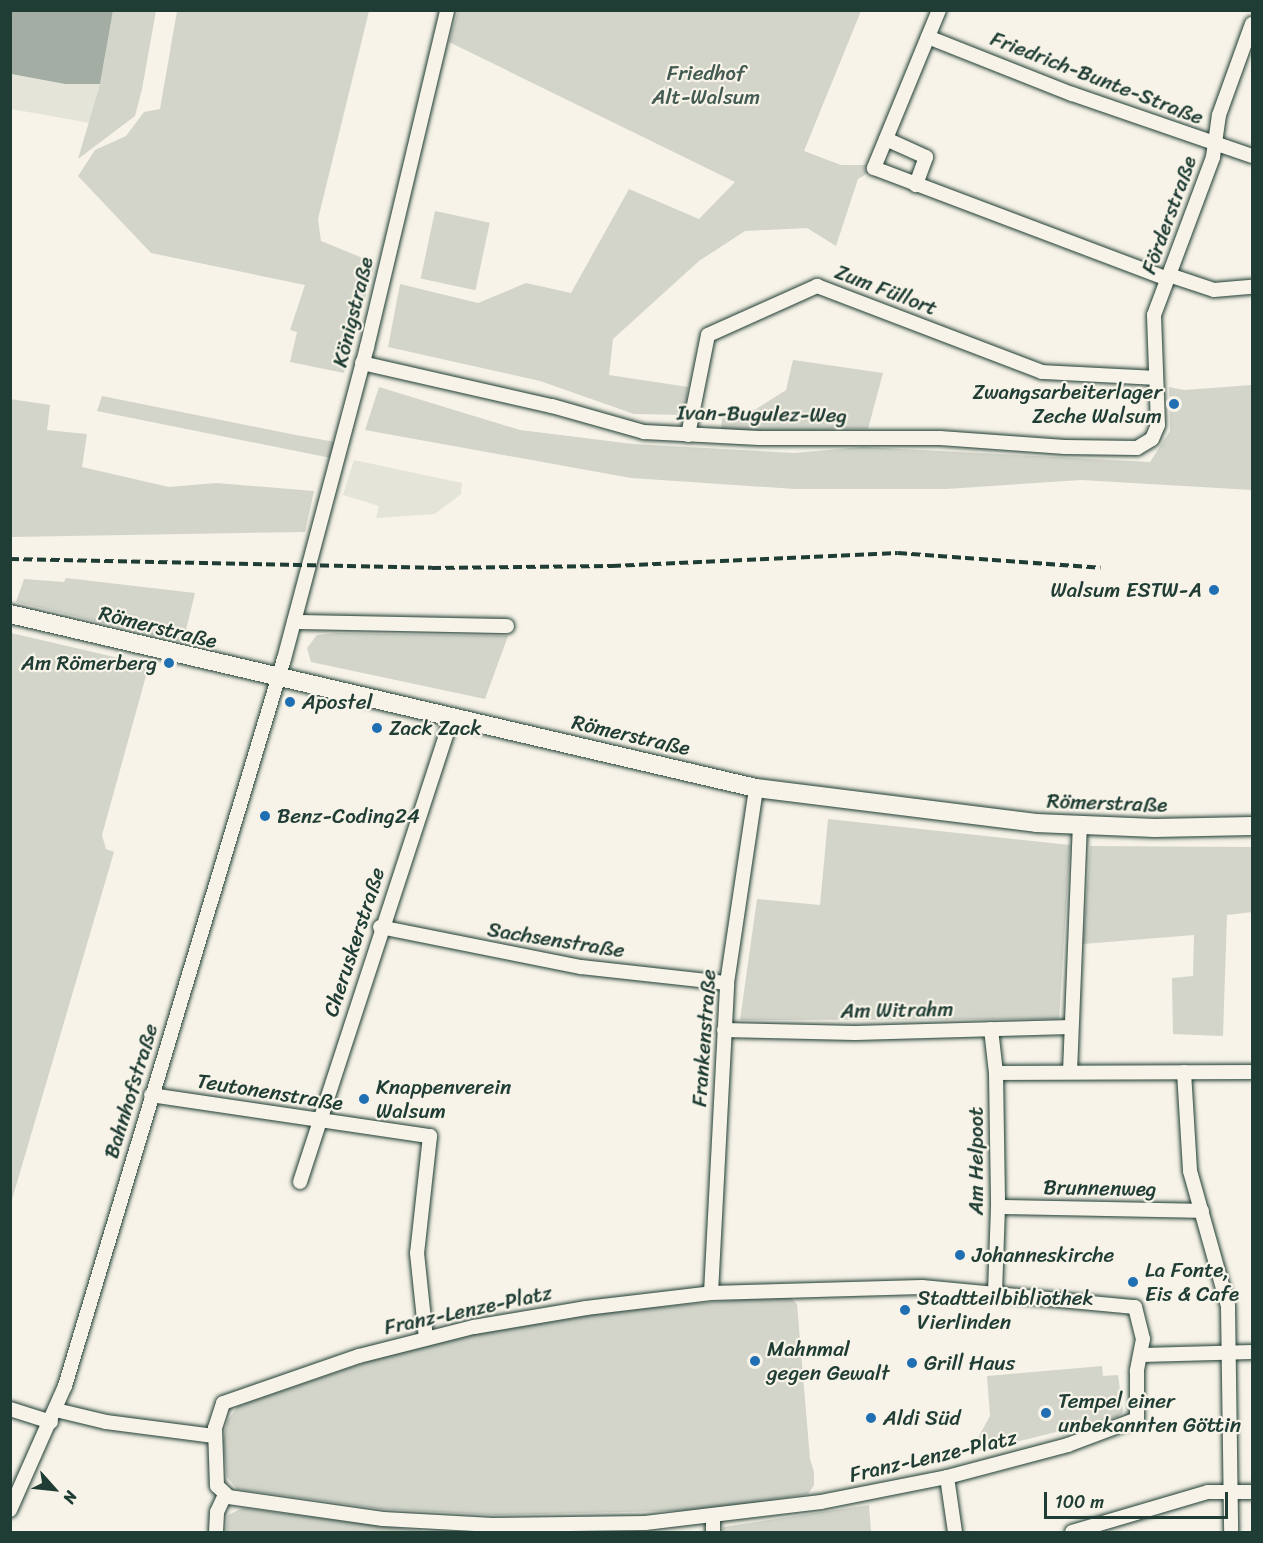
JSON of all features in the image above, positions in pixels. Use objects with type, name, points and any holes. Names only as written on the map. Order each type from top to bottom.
[{"type":"main road","name":"Römerstraße","points":[[10,614],[276,679],[452,717],[756,788],[900,808],[1080,825],[1252,826]]},
{"type":"street","name":"Königstraße","points":[[276,679],[294,622],[362,363],[447,10]]},
{"type":"street","points":[[939,10],[874,168],[1168,277],[1214,290],[1252,287]]},
{"type":"street","name":"Förderstraße","points":[[1158,425],[1154,315],[1216,145],[1219,115],[1252,24]]},
{"type":"street","name":"Friedrich-Bunte-Straße","points":[[928,37],[1216,145],[1252,156]]},
{"type":"street","points":[[886,139],[926,158],[916,185]]},
{"type":"street","name":"Zum Füllort","points":[[688,435],[708,335],[817,286],[1042,372],[1155,378]]},
{"type":"street","name":"Ivan-Bugulez-Weg","points":[[362,363],[552,406],[621,428],[688,435],[940,438],[1118,450],[1137,448],[1152,439],[1158,425]]},
{"type":"street","points":[[294,622],[507,626]]},
{"type":"street","name":"Bahnhofstraße","points":[[10,1510],[54,1416],[276,679]]},
{"type":"street","name":"Cheruskerstraße","points":[[300,1182],[381,927],[452,717]]},
{"type":"street","name":"Frankenstraße","points":[[711,1293],[727,983],[756,788]]},
{"type":"street","points":[[1070,1072],[1080,825]]},
{"type":"street","name":"Sachsenstraße","points":[[381,927],[581,967],[727,983]]},
{"type":"street","name":"Am Witrahm","points":[[723,1030],[855,1033],[1071,1027]]},
{"type":"street","name":"Am Helpoot","points":[[991,1029],[996,1073],[998,1207],[995,1294]]},
{"type":"street","points":[[1184,1072],[1186,1146],[1226,1297],[1230,1353],[1231,1533]]},
{"type":"street","points":[[996,1073],[1252,1072]]},
{"type":"street","name":"Teutonenstraße","points":[[151,1095],[430,1137],[417,1253],[426,1338]]},
{"type":"street","name":"Brunnenweg","points":[[998,1207],[1202,1211]]},
{"type":"street","name":"Franz-Lenze-Platz","points":[[922,1287],[995,1294],[1135,1307],[1141,1322],[1142,1355],[1137,1371],[1138,1416],[1134,1421],[1068,1445],[947,1477],[821,1502],[713,1517],[645,1523],[493,1525],[383,1519],[225,1495],[217,1486],[214,1436],[223,1403],[358,1356],[426,1338],[586,1308],[711,1293],[922,1287]]},
{"type":"street","points":[[1142,1355],[1252,1352]]},
{"type":"street","points":[[10,1409],[214,1436]]},
{"type":"street","points":[[947,1477],[955,1533]]},
{"type":"street","points":[[1072,1533],[1158,1504],[1208,1492],[1252,1492]]},
{"type":"street","points":[[216,1533],[217,1512],[225,1495]]},
{"type":"street","points":[[713,1517],[713,1533]]},
{"type":"shaded area","points":[[10,11],[113,11],[100,84],[65,84],[11,74]]},
{"type":"shaded area","points":[[10,74],[65,84],[100,84],[90,123],[11,109]]},
{"type":"shaded area","points":[[354,460],[462,483],[461,494],[435,514],[376,518],[379,506],[343,495]]},
{"type":"green space","points":[[113,11],[156,11],[142,89],[135,116],[78,159],[100,84]]},
{"type":"green space","points":[[177,11],[369,11],[318,219],[321,241],[375,263],[344,373],[290,362],[297,332],[290,330],[305,285],[151,253],[78,176],[95,150],[126,136],[144,112],[160,109]]},
{"type":"green space","name":"Friedhof Alt-Walsum","points":[[458,11],[861,11],[804,151],[841,165],[872,165],[871,171],[858,179],[836,246],[807,228],[745,231],[699,261],[613,339],[609,375],[688,387],[685,415],[634,414],[540,381],[388,347],[400,284],[478,303],[526,283],[571,293],[629,189],[699,219],[735,182],[449,42]]},
{"type":"green space","points":[[435,211],[490,223],[475,290],[421,278]]},
{"type":"green space","points":[[793,360],[883,373],[868,429],[721,431],[722,418],[756,409],[786,390]]},
{"type":"green space","points":[[1252,385],[1252,490],[1081,480],[946,489],[795,489],[631,478],[365,430],[379,387],[520,430],[633,444],[794,453],[863,447],[1150,462],[1170,431],[1169,387],[1184,390]]},
{"type":"green space","points":[[102,396],[335,442],[331,458],[97,411]]},
{"type":"green space","points":[[10,399],[50,405],[47,430],[87,434],[82,467],[169,487],[216,483],[314,491],[305,532],[11,537]]},
{"type":"green space","points":[[66,578],[195,593],[183,642],[16,602],[24,579],[64,582]]},
{"type":"green space","points":[[11,633],[149,665],[102,835],[106,849],[114,852],[11,1203]]},
{"type":"green space","points":[[337,633],[508,636],[485,699],[311,662],[307,648],[317,635]]},
{"type":"green space","points":[[828,819],[1070,845],[1059,1019],[740,1020],[757,899],[820,905]]},
{"type":"green space","points":[[1090,846],[1252,847],[1252,912],[1227,915],[1223,1036],[1173,1034],[1172,978],[1193,976],[1194,935],[1083,944]]},
{"type":"green space","points":[[788,1295],[797,1304],[810,1459],[814,1472],[814,1485],[808,1494],[708,1510],[496,1515],[381,1509],[237,1489],[227,1477],[223,1442],[227,1421],[238,1406],[427,1341],[542,1318]]},
{"type":"green space","points":[[1102,1366],[1103,1376],[1118,1375],[1123,1412],[1117,1417],[979,1451],[978,1438],[990,1416],[987,1376]]},
{"type":"green space","points":[[869,1505],[871,1532],[723,1532],[723,1527]]},
{"type":"green space","points":[[243,1508],[431,1532],[226,1532],[228,1515]]},
{"type":"railway","points":[[10,559],[432,568],[612,566],[898,553],[1100,568]]},
{"type":"place","name":"Zwangsarbeiterlager Zeche Walsum","points":[[1174,404]]},
{"type":"place","name":"Walsum ESTW-A","points":[[1214,590]]},
{"type":"place","name":"Am Römerberg","points":[[169,663]]},
{"type":"place","name":"Apostel","points":[[290,702]]},
{"type":"place","name":"Zack Zack","points":[[377,728]]},
{"type":"place","name":"Benz-Coding24","points":[[265,816]]},
{"type":"place","name":"Knappenverein Walsum","points":[[364,1099]]},
{"type":"place","name":"Johanneskirche","points":[[960,1255]]},
{"type":"place","name":"La Fonte, Eis & Cafe","points":[[1133,1282]]},
{"type":"place","name":"Stadtteilbibliothek Vierlinden","points":[[905,1310]]},
{"type":"place","name":"Mahnmal gegen Gewalt","points":[[755,1361]]},
{"type":"place","name":"Grill Haus","points":[[912,1363]]},
{"type":"place","name":"Tempel einer unbekannten Göttin","points":[[1046,1413]]},
{"type":"place","name":"Aldi Süd","points":[[871,1418]]}]
